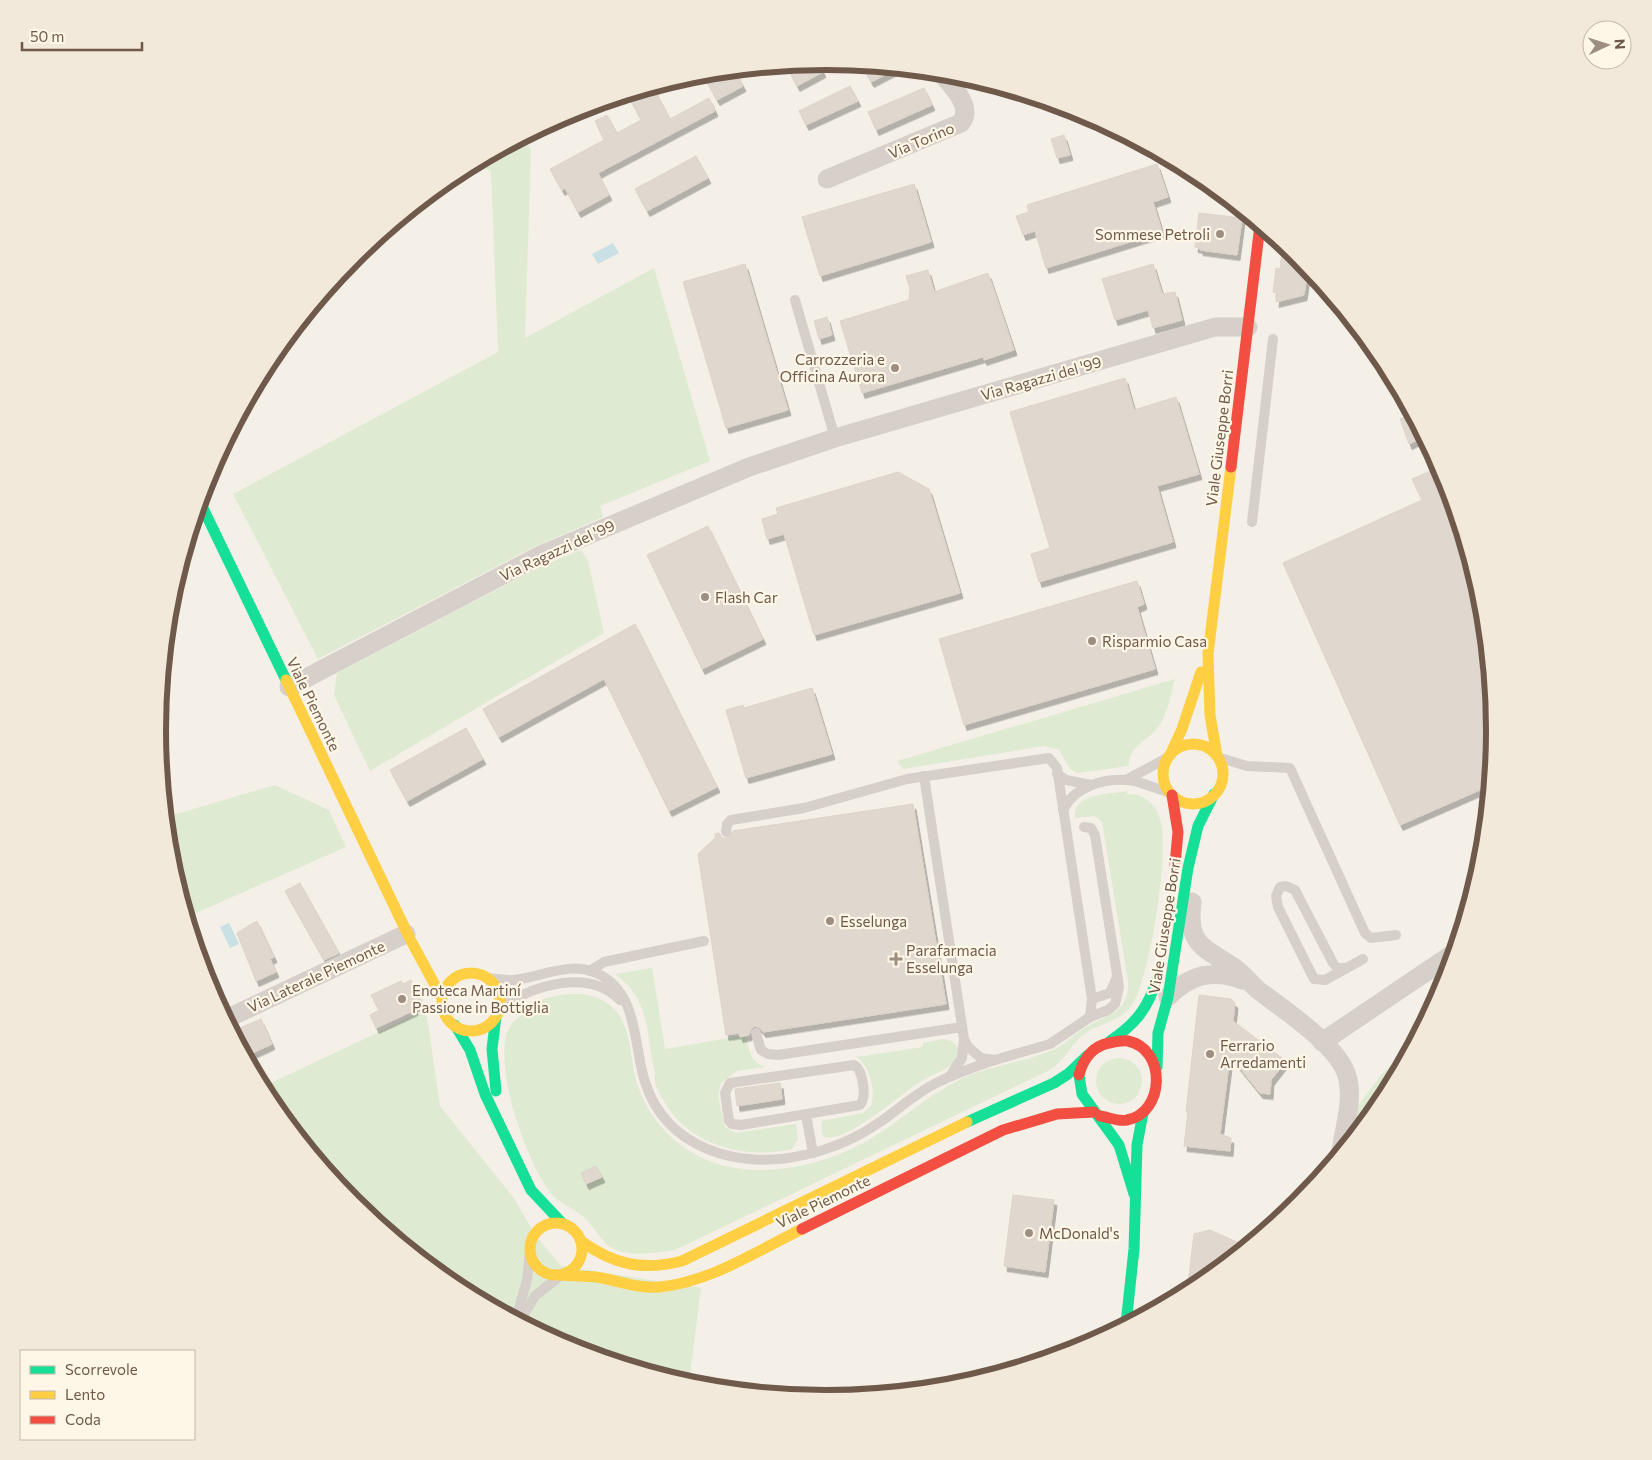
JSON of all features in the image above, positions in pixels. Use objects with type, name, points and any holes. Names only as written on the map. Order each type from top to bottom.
[{"type":"street","name":"Via Torino","points":[[828,179],[961,123],[965,115],[964,105],[947,82]]},
{"type":"street","name":"Viale Giuseppe Borri","points":[[1127,1317],[1134,1249],[1134,1194],[1137,1146],[1143,1113],[1152,1104],[1157,1092],[1159,1080],[1157,1067],[1158,1033],[1168,997],[1188,868],[1200,819],[1219,787],[1222,775],[1210,715],[1208,654],[1259,232]]},
{"type":"street","name":"Via Ragazzi del '99","points":[[289,687],[548,551],[749,467],[835,438],[1215,327],[1248,327]]},
{"type":"street","name":"Viale Piemonte","points":[[204,510],[403,926],[432,976],[442,998]]},
{"type":"street","name":"Viale Giuseppe Borri","points":[[1173,879],[1178,838],[1170,793],[1164,780],[1163,770],[1182,730],[1208,654]]},
{"type":"street","points":[[1169,756],[1176,749],[1191,744],[1207,748],[1217,756]]},
{"type":"street","points":[[1170,793],[1180,800],[1190,803],[1200,802],[1214,794]]},
{"type":"street","points":[[1194,842],[1198,868],[1191,917],[1196,935],[1208,953],[1236,969],[1250,983],[1322,1042],[1343,1065],[1348,1079],[1348,1101],[1342,1141]]},
{"type":"street","name":"Viale Giuseppe Borri","points":[[1162,956],[1168,917]]},
{"type":"street","name":"Viale Piemonte","points":[[403,926],[427,943]]},
{"type":"street","name":"Via Laterale Piemonte","points":[[231,1016],[403,926]]},
{"type":"street","points":[[1322,1042],[1445,959]]},
{"type":"street","points":[[454,964],[471,973],[488,978],[498,992],[498,1012],[492,1055],[499,1122]]},
{"type":"street","name":"Viale Giuseppe Borri","points":[[1134,1194],[1120,1148],[1097,1114],[1085,1102],[1079,1085],[1081,1066],[1088,1055],[1098,1046],[1127,1031],[1144,1013],[1151,1000],[1160,968]]},
{"type":"street","points":[[471,973],[455,978],[445,990],[442,998],[445,1014],[455,1025],[470,1050],[485,1094],[531,1190],[562,1224],[575,1231],[581,1241],[582,1248],[579,1262],[574,1268],[561,1275],[548,1274],[542,1271],[532,1260],[530,1252],[533,1221]]},
{"type":"street","points":[[1168,997],[1184,983],[1203,974],[1226,975],[1250,983]]},
{"type":"street","points":[[455,1025],[468,1030],[477,1030],[484,1027],[498,1012]]},
{"type":"street","points":[[1110,1041],[1127,1041],[1142,1048],[1157,1067]]},
{"type":"street","name":"Viale Piemonte","points":[[581,1241],[605,1258],[623,1266],[659,1266],[688,1259],[995,1108],[1048,1086],[1068,1074],[1088,1055]]},
{"type":"street","points":[[1097,1114],[1120,1121],[1143,1113]]},
{"type":"street","name":"Viale Piemonte","points":[[561,1275],[597,1277],[643,1287],[666,1286],[689,1281],[720,1269],[1003,1130],[1057,1114],[1097,1114]]},
{"type":"street","points":[[531,1190],[533,1207]]},
{"type":"street","points":[[532,1238],[542,1227],[552,1223],[562,1224]]},
{"type":"lane","points":[[795,300],[835,438]]},
{"type":"lane","points":[[1252,522],[1273,339]]},
{"type":"lane","points":[[1057,774],[1066,780],[1092,785],[1126,780],[1169,756]]},
{"type":"lane","points":[[1217,756],[1247,766],[1290,768],[1365,932],[1371,938],[1396,935]]},
{"type":"lane","points":[[726,832],[727,824],[735,819],[804,808],[924,776],[1045,758],[1054,762],[1092,999],[1090,1017]]},
{"type":"lane","points":[[924,776],[964,1039],[962,1058],[950,1076]]},
{"type":"lane","points":[[1126,780],[1170,793]]},
{"type":"lane","points":[[1063,810],[1075,794],[1092,785]]},
{"type":"lane","points":[[488,978],[513,980],[563,970],[590,971],[601,975],[618,990],[626,1002],[632,1018],[648,1089],[661,1112],[687,1138],[716,1154],[744,1160],[780,1160],[813,1153],[866,1131],[913,1097],[950,1076],[995,1060],[1050,1044],[1090,1017],[1108,1010],[1115,1004],[1120,991],[1118,974],[1095,835],[1091,828],[1084,827]]},
{"type":"lane","points":[[1344,968],[1337,968],[1332,963],[1295,890],[1286,886],[1280,888],[1276,896],[1278,907],[1313,977],[1318,980],[1325,980],[1363,959]]},
{"type":"lane","points":[[590,971],[604,962],[704,941]]},
{"type":"lane","points":[[1092,999],[1110,993],[1118,974]]},
{"type":"lane","points":[[498,1012],[521,995],[554,986],[584,982],[608,990],[621,1002],[632,1018]]},
{"type":"lane","points":[[756,1034],[761,1050],[768,1054],[778,1055],[962,1027]]},
{"type":"lane","points":[[964,1039],[968,1047],[980,1058],[995,1060]]},
{"type":"lane","points":[[851,1065],[857,1067],[860,1071],[864,1098],[862,1104],[806,1115],[732,1124],[729,1118],[726,1088],[732,1083],[851,1065]]},
{"type":"lane","points":[[806,1115],[813,1153]]},
{"type":"lane","points":[[518,1313],[527,1280],[530,1252]]},
{"type":"lane","points":[[523,1316],[535,1296],[561,1275]]},
{"type":"green space","points":[[527,142],[531,150],[525,338],[654,268],[710,461],[600,506],[603,517],[532,548],[318,659],[233,494],[498,352],[491,171],[480,168]]},
{"type":"green space","points":[[581,550],[588,561],[604,633],[370,771],[334,695],[337,673],[540,567]]},
{"type":"green space","points":[[1175,679],[1162,722],[1133,751],[1129,760],[1129,766],[1077,773],[1070,769],[1059,750],[1044,746],[903,769],[897,761]]},
{"type":"green space","points":[[275,785],[329,810],[346,847],[192,915],[179,859],[172,815]]},
{"type":"green space","points":[[1127,791],[1127,794],[1145,798],[1157,811],[1163,839],[1160,887],[1145,970],[1139,991],[1128,1010],[1117,1018],[1087,1032],[1050,1070],[675,1250],[639,1254],[618,1251],[604,1241],[582,1215],[558,1200],[550,1192],[531,1159],[523,1138],[515,1115],[505,1070],[504,1050],[509,1028],[518,1018],[535,1008],[533,1002],[561,995],[576,994],[589,995],[612,1007],[621,1018],[627,1033],[639,1089],[651,1114],[660,1125],[679,1144],[702,1158],[734,1168],[755,1170],[796,1167],[817,1162],[855,1147],[883,1131],[949,1085],[982,1071],[1053,1050],[1086,1027],[1116,1012],[1125,1000],[1128,981],[1102,822],[1095,816],[1075,818],[1076,810],[1080,803],[1086,799],[1102,794]]},
{"type":"green space","points":[[652,968],[665,1049],[746,1035],[753,1059],[766,1067],[737,1071],[721,1083],[718,1097],[725,1127],[736,1133],[796,1124],[798,1139],[792,1149],[756,1152],[719,1146],[688,1129],[674,1116],[655,1084],[655,1072],[648,1031],[641,1007],[627,984],[615,974]]},
{"type":"green space","points":[[426,1010],[440,1106],[513,1197],[536,1236],[561,1266],[701,1288],[690,1376],[655,1368],[573,1340],[496,1302],[459,1279],[424,1254],[359,1197],[302,1132],[269,1084]]},
{"type":"green space","points":[[943,1039],[952,1041],[959,1049],[954,1063],[920,1082],[858,1126],[833,1137],[824,1137],[822,1121],[863,1113],[871,1106],[873,1093],[871,1079],[865,1066],[856,1057],[923,1047],[923,1043]]},
{"type":"green space","points":[[1400,1057],[1356,1123],[1358,1106],[1381,1075]]},
{"type":"green space","points":[[1119,1058],[1132,1062],[1138,1068],[1142,1081],[1138,1094],[1132,1100],[1119,1104],[1106,1100],[1100,1094],[1096,1081],[1100,1068],[1106,1062]]},
{"type":"water","points":[[613,243],[619,253],[598,264],[592,254]]},
{"type":"water","points":[[229,923],[239,944],[230,948],[220,927]]},
{"type":"building","points":[[822,70],[823,72],[797,86],[789,71]]},
{"type":"building","points":[[865,71],[888,73],[871,82]]},
{"type":"building","points":[[738,76],[743,86],[717,100],[707,81]]},
{"type":"building","points":[[850,86],[858,101],[806,125],[799,111]]},
{"type":"building","points":[[924,88],[932,105],[876,130],[868,112]]},
{"type":"building","points":[[656,92],[670,119],[709,98],[715,111],[598,173],[609,195],[578,212],[565,188],[562,190],[550,169],[604,140],[595,121],[607,115],[617,133],[641,120],[630,100]]},
{"type":"building","points":[[1064,135],[1070,155],[1057,158],[1051,139]]},
{"type":"building","points":[[696,156],[708,178],[647,211],[635,189]]},
{"type":"building","points":[[1157,164],[1168,197],[1153,202],[1162,232],[1046,268],[1035,231],[1023,235],[1016,216],[1029,212],[1027,205]]},
{"type":"building","points":[[914,184],[931,242],[820,276],[802,217]]},
{"type":"building","points":[[1199,213],[1242,218],[1237,255],[1200,250],[1200,248],[1195,247]]},
{"type":"building","points":[[1282,253],[1307,278],[1304,295],[1276,302],[1277,293],[1273,292],[1276,268],[1280,269]]},
{"type":"building","points":[[745,264],[788,410],[726,428],[683,282]]},
{"type":"building","points":[[1153,264],[1162,294],[1175,292],[1182,320],[1153,328],[1148,310],[1115,320],[1102,279]]},
{"type":"building","points":[[928,270],[934,292],[988,273],[1014,350],[984,360],[983,357],[862,393],[840,321],[909,300],[910,289],[906,276]]},
{"type":"building","points":[[827,317],[832,335],[819,339],[814,321]]},
{"type":"building","points":[[1125,378],[1134,410],[1176,397],[1199,474],[1157,486],[1173,542],[1039,582],[1031,554],[1050,548],[1010,412]]},
{"type":"building","points":[[1407,416],[1419,439],[1409,444],[1400,419]]},
{"type":"building","points":[[1433,470],[1464,559],[1473,601],[1485,687],[1485,773],[1483,789],[1400,825],[1283,563],[1422,500],[1412,479]]},
{"type":"building","points":[[898,472],[929,489],[960,593],[814,635],[784,534],[767,539],[762,519],[778,514],[776,508]]},
{"type":"building","name":"Flash Car","points":[[708,526],[763,639],[702,669],[647,555]]},
{"type":"building","points":[[1137,581],[1144,604],[1137,607],[1155,669],[964,725],[939,639]]},
{"type":"building","points":[[635,624],[717,787],[669,811],[604,679],[499,737],[483,709]]},
{"type":"building","points":[[812,688],[832,754],[746,778],[726,710],[743,705],[744,708]]},
{"type":"building","points":[[466,728],[483,759],[407,801],[390,770]]},
{"type":"building","name":"Esselunga","points":[[913,804],[946,1004],[763,1032],[755,1026],[751,1029],[749,1035],[740,1037],[739,1033],[726,1035],[698,854],[715,838],[715,834],[719,833],[722,838],[728,838],[733,831]]},
{"type":"building","points":[[300,883],[339,953],[324,960],[285,891]]},
{"type":"building","points":[[257,921],[274,957],[270,959],[276,972],[256,981],[237,933]]},
{"type":"building","points":[[411,980],[422,1003],[414,1007],[415,1010],[376,1028],[370,1015],[379,1010],[371,995],[401,981],[403,984]]},
{"type":"building","points":[[1199,995],[1231,999],[1235,1003],[1233,1021],[1286,1061],[1271,1080],[1270,1094],[1260,1093],[1230,1056],[1220,1134],[1231,1138],[1230,1151],[1184,1146]]},
{"type":"building","points":[[261,1019],[272,1044],[251,1054],[238,1029]]},
{"type":"building","points":[[780,1083],[782,1099],[737,1106],[735,1089]]},
{"type":"building","points":[[596,1166],[602,1177],[586,1184],[581,1173]]},
{"type":"building","name":"McDonald's","points":[[1013,1195],[1054,1200],[1045,1272],[1004,1266]]},
{"type":"building","points":[[1210,1230],[1240,1244],[1188,1282],[1194,1234]]},
{"type":"traffic: fast","points":[[204,510],[286,680]]},
{"type":"traffic: fast","points":[[1157,1067],[1158,1033],[1168,997],[1188,868],[1198,826],[1214,794]]},
{"type":"traffic: fast","points":[[1110,1041],[1139,1016],[1149,1000],[1156,981]]},
{"type":"traffic: fast","points":[[496,1016],[492,1049],[496,1091]]},
{"type":"traffic: fast","points":[[455,1025],[470,1050],[485,1094],[531,1190],[562,1223]]},
{"type":"traffic: fast","points":[[967,1122],[1054,1083],[1068,1074],[1088,1055]]},
{"type":"traffic: fast","points":[[1079,1075],[1082,1094],[1119,1145],[1134,1194]]},
{"type":"traffic: fast","points":[[1127,1317],[1134,1249],[1137,1145],[1143,1113]]},
{"type":"traffic: slow","points":[[1217,756],[1210,715],[1208,654],[1231,467]]},
{"type":"traffic: slow","points":[[1170,755],[1182,729],[1201,672]]},
{"type":"traffic: slow","points":[[286,680],[410,939],[442,998]]},
{"type":"traffic: slow","points":[[1193,744],[1209,749],[1214,753],[1218,758],[1223,774],[1218,790],[1214,795],[1209,799],[1193,804],[1177,799],[1172,795],[1168,790],[1163,774],[1168,758],[1172,753],[1177,749],[1193,744]]},
{"type":"traffic: slow","points":[[471,973],[487,978],[495,986],[500,1002],[495,1018],[487,1026],[471,1031],[455,1026],[447,1018],[442,1002],[447,986],[455,978],[471,973]]},
{"type":"traffic: slow","points":[[581,1241],[605,1256],[629,1264],[654,1265],[682,1261],[967,1122]]},
{"type":"traffic: slow","points":[[551,1223],[561,1223],[575,1230],[582,1244],[582,1249],[582,1254],[575,1268],[561,1275],[551,1275],[541,1271],[534,1264],[530,1254],[530,1244],[534,1234],[541,1227],[551,1223]]},
{"type":"traffic: slow","points":[[561,1275],[596,1277],[643,1287],[679,1284],[697,1279],[733,1264],[802,1229]]},
{"type":"traffic: jam","points":[[1231,467],[1259,232]]},
{"type":"traffic: jam","points":[[1172,795],[1178,832],[1175,865]]},
{"type":"traffic: jam","points":[[1079,1075],[1083,1064],[1090,1054],[1098,1047],[1109,1043],[1128,1041],[1141,1046],[1150,1056],[1155,1068],[1156,1081],[1154,1094],[1149,1106],[1140,1115],[1127,1120],[1100,1116]]},
{"type":"traffic: jam","points":[[802,1229],[1003,1130],[1057,1114],[1094,1112]]},
{"type":"place","name":"Sommese Petroli","points":[[1220,234]]},
{"type":"place","name":"Carrozzeria e Officina Aurora","points":[[895,368]]},
{"type":"place","name":"Flash Car","points":[[705,597]]},
{"type":"place","name":"Risparmio Casa","points":[[1092,641]]},
{"type":"place","name":"Esselunga","points":[[830,921]]},
{"type":"place","name":"Parafarmacia Esselunga","points":[[896,959]]},
{"type":"place","name":"Enoteca Martiní Passione in Bottiglia","points":[[402,999]]},
{"type":"place","name":"Ferrario Arredamenti","points":[[1210,1054]]},
{"type":"place","name":"McDonald's","points":[[1029,1233]]}]
